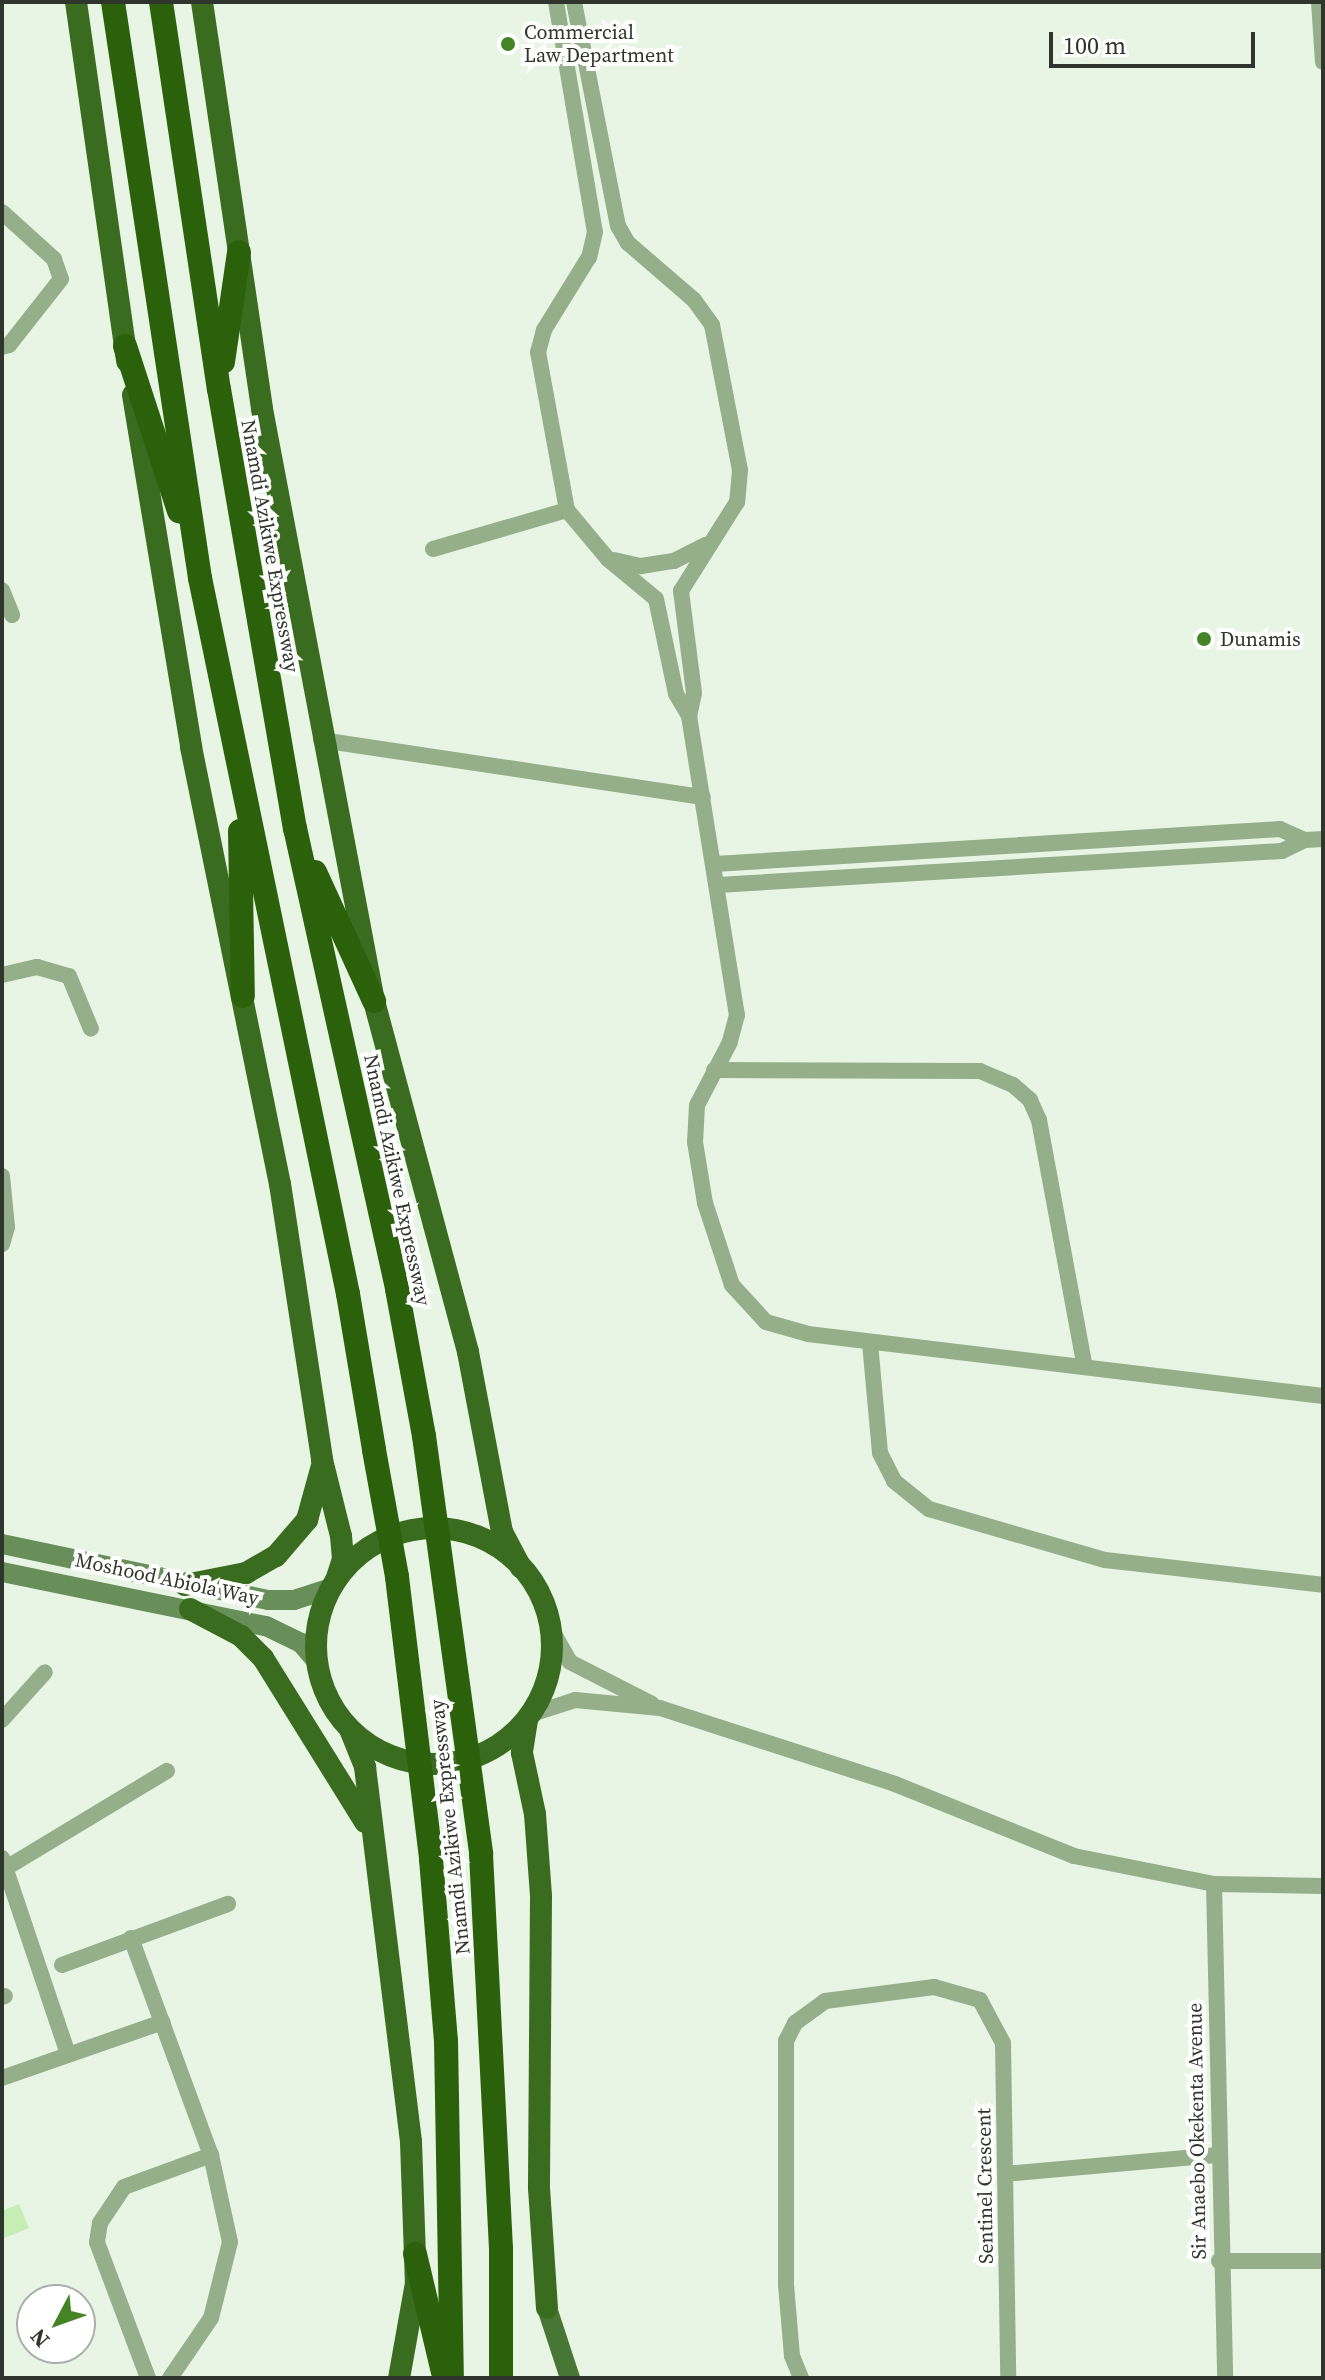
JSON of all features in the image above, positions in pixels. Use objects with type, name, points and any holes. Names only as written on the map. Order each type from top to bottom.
[{"type":"highway","points":[[76,2],[125,346],[191,747],[290,1237],[322,1460],[343,1548],[318,1623],[316,1660],[332,1705],[346,1725],[365,1767],[407,2089],[415,2254],[412,2323],[399,2378]]},
{"type":"highway","name":"Nnamdi Azikiwe Expressway","points":[[113,2],[200,578],[348,1294],[397,1577],[431,1859],[446,2041],[452,2378]]},
{"type":"highway","name":"Nnamdi Azikiwe Expressway","points":[[161,2],[219,389],[295,828],[397,1289],[424,1436],[481,1854],[501,2232],[501,2378]]},
{"type":"highway","name":"Nnamdi Azikiwe Expressway","points":[[202,2],[239,252],[321,740],[374,1001],[468,1352],[502,1532],[521,1567]]},
{"type":"highway","points":[[219,389],[239,252]]},
{"type":"highway","points":[[125,346],[200,578]]},
{"type":"highway","points":[[239,776],[243,996]]},
{"type":"highway","points":[[295,828],[374,1001]]},
{"type":"highway","points":[[185,1585],[246,1573],[276,1556],[307,1520],[320,1484],[322,1460]]},
{"type":"highway","points":[[333,1584],[356,1557],[410,1530],[470,1534],[497,1547],[521,1567],[540,1595],[550,1627],[545,1687],[529,1717],[522,1753],[535,1814],[541,1896],[539,2188],[547,2308]]},
{"type":"highway","points":[[190,1609],[241,1636],[263,1658],[354,1798],[375,1847]]},
{"type":"highway","points":[[346,1725],[388,1755],[438,1765],[488,1752],[529,1717]]},
{"type":"highway","points":[[415,2254],[444,2378]]},
{"type":"main road","name":"Moshood Abiola Way","points":[[2,1544],[185,1585],[284,1601],[333,1584]]},
{"type":"main road","name":"Moshood Abiola Way","points":[[2,1572],[190,1609],[278,1631],[301,1643],[316,1660]]},
{"type":"main road","points":[[547,2308],[570,2378]]},
{"type":"street","points":[[556,2],[595,232],[589,257],[544,330],[538,352],[567,510],[608,559],[660,607],[676,694],[689,716],[737,1015],[697,1105],[695,1142],[705,1203],[732,1285],[766,1322],[808,1334],[1323,1396]]},
{"type":"street","points":[[574,2],[618,226],[628,243],[694,300],[712,325],[740,470],[737,502],[707,545],[681,591],[694,693],[689,716]]},
{"type":"street","points":[[1319,2],[1323,62]]},
{"type":"street","points":[[2,212],[54,259],[61,279],[9,345],[2,347]]},
{"type":"street","points":[[433,549],[567,510]]},
{"type":"street","points":[[608,559],[641,566],[674,561],[707,545]]},
{"type":"street","points":[[2,590],[12,615]]},
{"type":"street","points":[[321,740],[703,797]]},
{"type":"street","points":[[715,864],[1280,829],[1305,840]]},
{"type":"street","points":[[1163,836],[1164,858]]},
{"type":"street","points":[[718,885],[1282,851],[1305,840],[1323,839]]},
{"type":"street","points":[[2,975],[37,967],[69,976],[91,1029]]},
{"type":"street","points":[[714,1070],[980,1071],[1013,1085],[1030,1100],[1039,1120],[1085,1367]]},
{"type":"street","points":[[2,1176],[7,1227],[2,1244]]},
{"type":"street","points":[[870,1343],[880,1453],[894,1481],[929,1509],[1105,1560],[1323,1585]]},
{"type":"street","points":[[550,1627],[570,1662],[660,1708],[895,1784],[1074,1856],[1214,1884],[1323,1886]]},
{"type":"street","points":[[2,1720],[45,1672]]},
{"type":"street","points":[[529,1717],[575,1700],[660,1708]]},
{"type":"street","points":[[68,2054],[4,1863],[167,1771]]},
{"type":"street","name":"Sir Anaebo Okekenta Avenue","points":[[1214,1884],[1216,2155],[1225,2378]]},
{"type":"street","points":[[62,1965],[228,1904]]},
{"type":"street","points":[[131,1938],[211,2155],[227,2211],[228,2266],[211,2318],[170,2378]]},
{"type":"street","name":"Sentinel Crescent","points":[[801,2378],[792,2356],[786,2284],[786,2041],[795,2023],[839,1997],[934,1987],[980,2000],[1003,2043],[1008,2378]]},
{"type":"street","points":[[2,2078],[163,2022]]},
{"type":"street","points":[[148,2378],[97,2242],[100,2223],[124,2187],[211,2155]]},
{"type":"street","points":[[1005,2174],[1216,2155]]},
{"type":"street","points":[[1219,2261],[1323,2261]]},
{"type":"green space","points":[[19,2204],[29,2228],[2,2239],[2,2211]]},
{"type":"place","name":"Commercial Law Department","points":[[508,44]]},
{"type":"place","name":"Dunamis","points":[[1204,639]]}]
